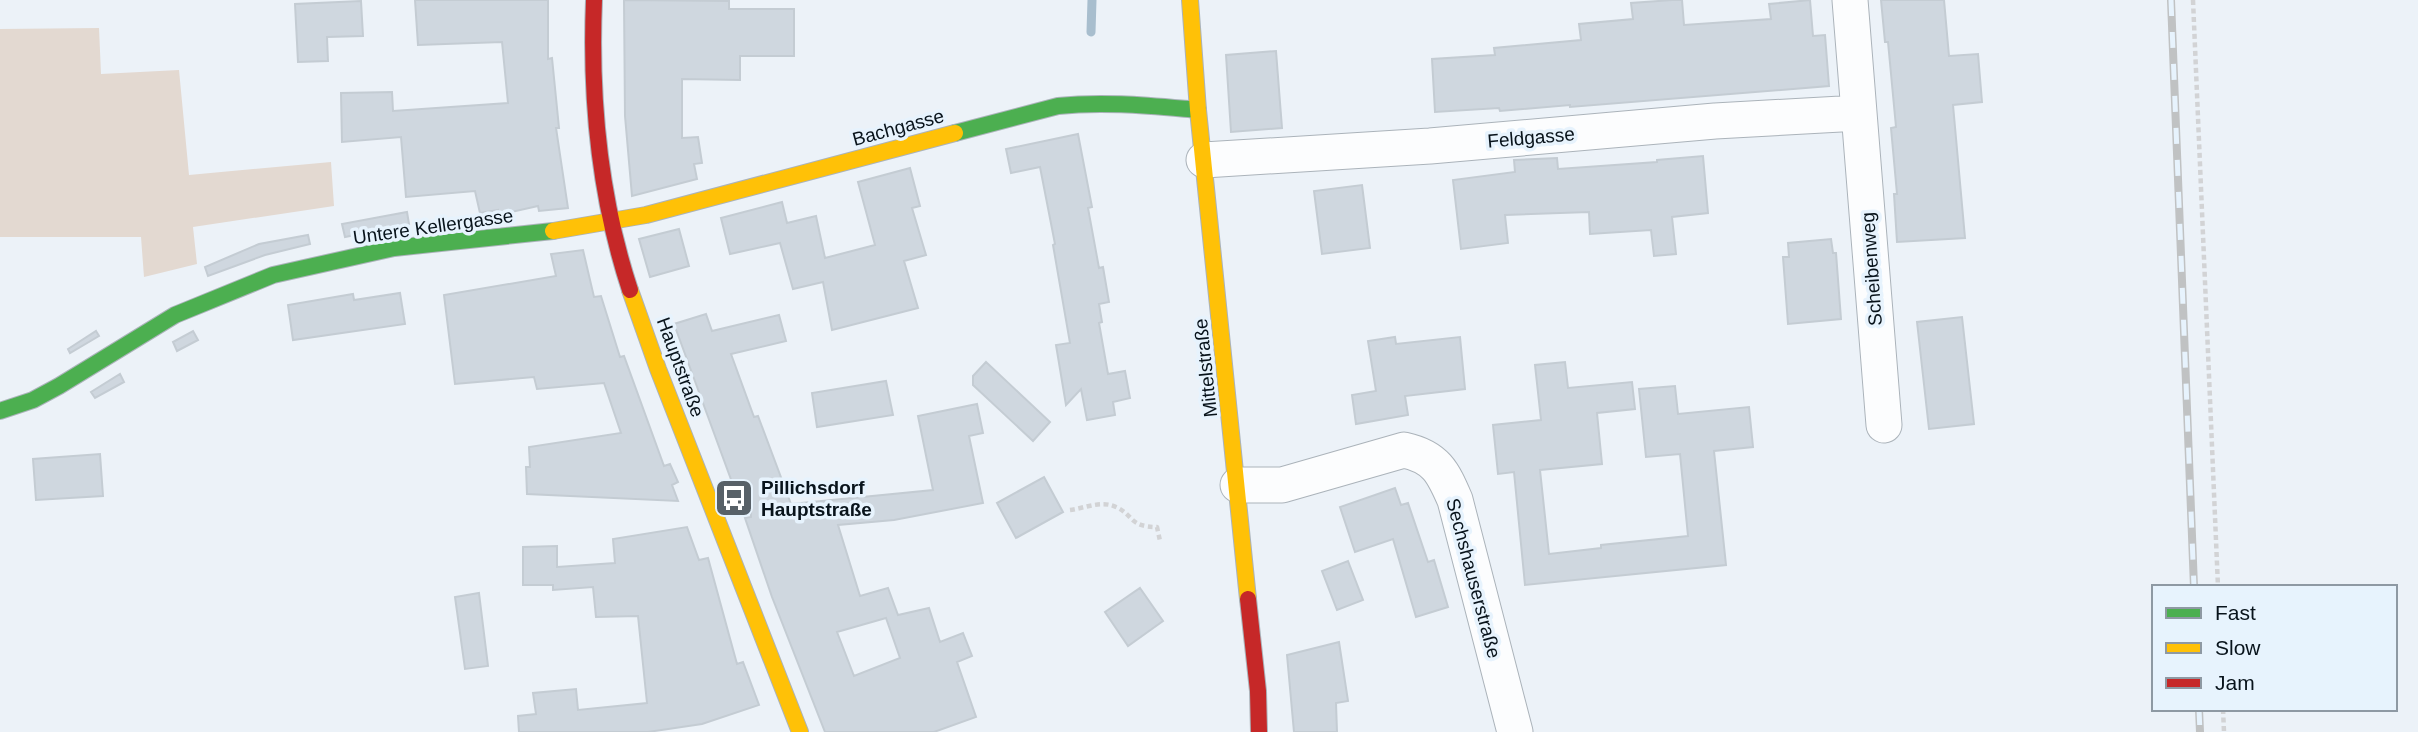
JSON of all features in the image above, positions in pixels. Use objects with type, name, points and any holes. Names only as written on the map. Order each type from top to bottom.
[{"type":"street","name":"Hauptstraße","points":[[594,0],[593,94],[598,152],[611,222],[630,288],[662,378],[800,732]]},
{"type":"street","name":"Mittelstraße","points":[[1190,0],[1198,110],[1258,691],[1259,732]]},
{"type":"street","name":"Scheibenweg","points":[[1850,0],[1884,425]]},
{"type":"street","name":"Bachgasse","points":[[611,222],[1058,106],[1088,102],[1198,110]]},
{"type":"street","name":"Feldgasse","points":[[1203,160],[1430,146],[1715,121],[1859,113]]},
{"type":"street","name":"Untere Kellergasse","points":[[0,411],[33,400],[59,386],[175,315],[273,275],[394,248],[575,229],[611,222]]},
{"type":"street","name":"Sechshauserstraße","points":[[1238,485],[1282,485],[1404,450],[1422,454],[1437,466],[1455,500],[1515,732]]},
{"type":"path","points":[[2193,0],[2218,585]]},
{"type":"path","points":[[1070,510],[1103,504],[1118,507],[1133,522],[1157,527],[1160,541]]},
{"type":"path","points":[[2223,711],[2224,732]]},
{"type":"shaded area","points":[[99,28],[101,74],[179,70],[189,175],[331,162],[334,206],[193,227],[197,264],[144,277],[141,237],[0,237],[0,29]]},
{"type":"building","points":[[415,0],[548,0],[548,59],[552,58],[559,128],[556,128],[568,208],[539,211],[538,206],[498,215],[498,210],[480,213],[475,191],[406,197],[401,137],[342,142],[341,93],[392,92],[393,111],[508,103],[502,42],[418,45]]},
{"type":"building","points":[[624,0],[729,1],[729,9],[794,9],[794,56],[740,56],[740,80],[682,79],[682,138],[698,137],[702,163],[694,164],[697,179],[632,196],[625,116]]},
{"type":"building","points":[[1682,0],[1684,25],[1771,19],[1769,4],[1810,0],[1813,36],[1825,35],[1829,86],[1570,107],[1435,112],[1432,59],[1495,55],[1494,48],[1581,40],[1579,24],[1633,19],[1631,3]]},
{"type":"building","points":[[1881,0],[1944,0],[1949,56],[1978,54],[1982,102],[1953,105],[1965,238],[1897,242],[1894,194],[1897,194],[1891,128],[1896,127]]},
{"type":"building","points":[[361,1],[363,36],[327,37],[328,61],[298,62],[295,4]]},
{"type":"building","points":[[1276,51],[1282,128],[1231,132],[1226,55]]},
{"type":"building","points":[[1078,134],[1092,207],[1088,208],[1099,268],[1103,267],[1109,302],[1099,304],[1102,322],[1099,323],[1108,374],[1125,371],[1130,398],[1113,402],[1115,415],[1087,420],[1081,389],[1066,405],[1056,345],[1070,343],[1040,167],[1011,173],[1006,149]]},
{"type":"building","points":[[1703,156],[1708,213],[1672,217],[1676,254],[1654,256],[1651,230],[1590,234],[1589,212],[1505,215],[1508,243],[1461,249],[1453,180],[1515,172],[1514,160],[1557,158],[1558,169]]},
{"type":"building","points":[[910,168],[920,206],[912,208],[926,255],[904,261],[918,308],[832,330],[823,282],[793,289],[780,243],[730,254],[721,218],[782,202],[787,223],[816,216],[825,258],[875,245],[858,182]]},
{"type":"building","points":[[1362,185],[1370,248],[1322,254],[1314,191]]},
{"type":"building","points":[[407,212],[409,224],[345,237],[342,224]]},
{"type":"building","points":[[679,229],[689,266],[650,277],[639,239]]},
{"type":"building","points":[[308,235],[310,244],[265,255],[208,276],[205,267],[259,244]]},
{"type":"building","points":[[1831,239],[1833,253],[1836,253],[1841,319],[1788,324],[1783,257],[1789,257],[1788,243]]},
{"type":"building","points":[[583,250],[594,297],[601,296],[620,357],[624,356],[664,466],[670,464],[678,482],[672,485],[678,501],[527,494],[526,467],[530,467],[529,447],[621,433],[604,383],[537,389],[534,377],[455,384],[444,295],[556,276],[551,254]]},
{"type":"building","points":[[400,293],[405,324],[293,340],[288,305],[353,294],[354,300]]},
{"type":"building","points":[[706,314],[712,331],[779,315],[786,341],[731,354],[791,504],[933,490],[918,416],[977,404],[983,433],[969,436],[983,503],[894,520],[838,525],[860,596],[888,588],[898,615],[929,608],[940,642],[963,633],[972,656],[957,662],[976,717],[934,732],[825,732],[772,597],[745,518],[751,517],[750,504],[740,504],[674,324]],"holes":[[[886,618],[900,658],[854,676],[837,632]]]},
{"type":"building","points":[[1962,317],[1974,424],[1929,429],[1917,322]]},
{"type":"building","points":[[96,331],[99,336],[70,353],[68,349]]},
{"type":"building","points":[[193,331],[198,340],[177,351],[173,342]]},
{"type":"building","points":[[1395,337],[1396,344],[1460,337],[1465,389],[1405,396],[1408,415],[1356,424],[1352,395],[1376,391],[1368,341]]},
{"type":"building","points":[[986,362],[1050,422],[1033,441],[973,385],[973,376]]},
{"type":"building","points":[[1565,362],[1568,388],[1632,382],[1635,409],[1597,413],[1602,464],[1540,470],[1549,554],[1601,548],[1601,545],[1688,536],[1680,454],[1646,457],[1639,389],[1675,386],[1678,414],[1749,407],[1753,447],[1714,451],[1726,565],[1525,585],[1514,472],[1498,474],[1493,425],[1541,420],[1535,365]]},
{"type":"building","points":[[120,374],[124,382],[95,398],[91,392]]},
{"type":"building","points":[[886,381],[893,415],[817,427],[812,393]]},
{"type":"building","points":[[100,454],[103,496],[36,500],[33,459]]},
{"type":"building","points":[[1044,477],[1063,512],[1016,538],[997,503]]},
{"type":"building","points":[[1395,488],[1401,505],[1408,503],[1428,562],[1434,560],[1448,607],[1416,617],[1393,539],[1355,552],[1340,507]]},
{"type":"building","points":[[687,527],[699,560],[708,558],[737,664],[743,662],[759,705],[702,724],[648,732],[519,732],[518,716],[536,714],[533,693],[576,689],[578,710],[647,703],[638,616],[596,617],[593,587],[553,590],[553,585],[523,585],[523,547],[557,546],[557,567],[615,563],[613,539]]},
{"type":"building","points":[[1348,561],[1363,600],[1337,610],[1322,571]]},
{"type":"building","points":[[1140,588],[1163,621],[1128,646],[1105,612]]},
{"type":"building","points":[[479,593],[488,666],[465,669],[455,597]]},
{"type":"building","points":[[1339,642],[1348,701],[1336,703],[1337,732],[1294,732],[1287,655]]},
{"type":"waterway","points":[[1091,32],[1092,0]]},
{"type":"railway","points":[[2171,0],[2194,585]]},
{"type":"railway","points":[[2199,711],[2200,732]]},
{"type":"traffic: fast","points":[[955,133],[1058,106],[1111,104],[1198,110]]},
{"type":"traffic: fast","points":[[0,411],[33,400],[59,386],[175,315],[273,275],[394,248],[553,231]]},
{"type":"traffic: slow","points":[[1190,0],[1198,110],[1248,599]]},
{"type":"traffic: slow","points":[[553,231],[646,215],[955,133]]},
{"type":"traffic: slow","points":[[630,290],[658,369],[800,732]]},
{"type":"traffic: jam","points":[[594,0],[595,110],[599,146],[611,219],[630,290]]},
{"type":"traffic: jam","points":[[1248,599],[1258,691],[1259,732]]},
{"type":"place","name":"Pillichsdorf Hauptstraße","points":[[734,498]]}]
